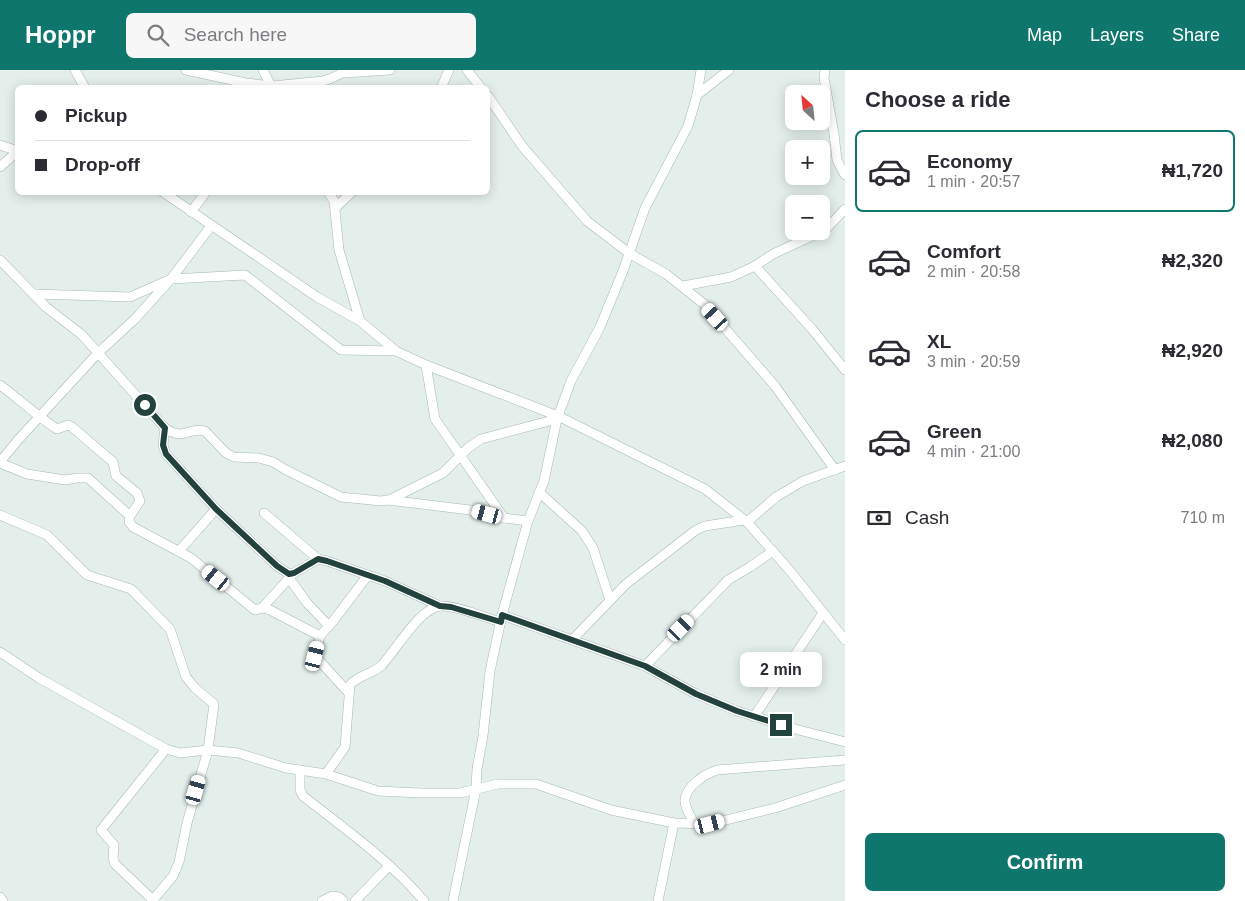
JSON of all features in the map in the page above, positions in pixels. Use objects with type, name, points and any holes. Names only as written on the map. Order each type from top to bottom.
[{"type":"street","points":[[186,70],[263,85]]},
{"type":"street","points":[[263,70],[271,85]]},
{"type":"street","points":[[282,85],[323,81],[346,71],[390,70]]},
{"type":"street","points":[[442,85],[449,70]]},
{"type":"street","points":[[467,70],[479,85]]},
{"type":"street","points":[[453,901],[476,789],[490,671],[528,520],[544,481],[558,417],[572,381],[600,327],[645,208],[688,126],[697,95],[701,70]]},
{"type":"street","points":[[697,95],[729,70]]},
{"type":"street","points":[[825,70],[824,78],[837,160],[845,175]]},
{"type":"street","points":[[80,72],[84,85]]},
{"type":"street","points":[[490,99],[522,146],[564,196],[588,221],[629,254],[666,274],[704,304],[775,386],[836,470]]},
{"type":"street","points":[[0,145],[15,150]]},
{"type":"street","points":[[0,167],[15,154]]},
{"type":"street","points":[[167,195],[317,298],[360,321],[396,351],[426,365],[558,417],[705,489],[746,521],[773,551],[845,640]]},
{"type":"street","points":[[191,212],[204,195]]},
{"type":"street","points":[[330,195],[334,201],[336,230],[340,250],[360,321]]},
{"type":"street","points":[[335,208],[349,195]]},
{"type":"street","points":[[683,286],[731,277],[756,266],[773,254],[825,230],[845,209]]},
{"type":"street","points":[[130,516],[88,478],[65,480],[26,474],[0,463],[18,440],[98,353],[135,319],[171,279],[211,226]]},
{"type":"street","points":[[0,260],[46,306],[82,335],[165,428],[172,433],[182,435],[200,429],[205,430],[226,452],[234,457],[259,458],[273,462],[341,496],[470,510],[504,518],[528,520]]},
{"type":"street","points":[[756,266],[812,329],[845,370]]},
{"type":"street","points":[[34,294],[130,297],[171,279],[245,275],[341,350],[396,351]]},
{"type":"street","points":[[426,365],[435,419],[504,518]]},
{"type":"street","points":[[0,385],[39,417],[57,428],[68,425],[72,427],[113,462],[116,476],[137,492],[140,501],[130,516],[129,522],[133,527],[191,558],[255,610],[262,608],[270,610],[320,636]]},
{"type":"street","points":[[388,500],[443,473],[468,448],[481,439],[558,417]]},
{"type":"street","points":[[165,428],[163,445],[166,454],[216,509],[277,566],[292,576],[307,603],[329,626]]},
{"type":"street","points":[[573,640],[626,584],[696,530],[705,526],[746,521],[776,497],[802,481],[845,466]]},
{"type":"street","points":[[539,492],[582,531],[593,548],[610,600]]},
{"type":"street","points":[[179,551],[216,509]]},
{"type":"street","points":[[264,513],[318,559],[385,581],[440,606],[502,619],[573,640],[645,666],[696,694],[754,717],[795,730],[845,742]]},
{"type":"street","points":[[0,515],[48,535],[87,575],[131,589],[170,629],[186,677],[195,688],[214,704],[208,750],[187,823],[179,862],[173,876],[154,900],[115,864],[113,858],[114,845],[100,830],[166,749]]},
{"type":"street","points":[[645,666],[728,580],[773,551]]},
{"type":"street","points":[[262,608],[292,576],[318,559]]},
{"type":"street","points":[[348,692],[315,656],[320,636],[368,576]]},
{"type":"street","points":[[326,774],[345,747],[350,685],[354,680],[375,671],[382,665],[418,620],[434,608],[440,606]]},
{"type":"street","points":[[754,717],[823,613]]},
{"type":"street","points":[[0,652],[39,678],[166,749],[180,753],[208,750],[238,753],[286,768],[326,774],[378,791],[460,793],[498,784],[536,784],[611,810],[674,823],[710,824],[766,810],[845,785]]},
{"type":"street","points":[[694,823],[685,801],[687,794],[695,784],[707,774],[717,770],[845,760]]},
{"type":"street","points":[[300,770],[300,790],[303,796],[365,844],[424,901]]},
{"type":"street","points":[[658,901],[674,823]]},
{"type":"street","points":[[355,901],[389,866]]},
{"type":"street","points":[[322,901],[332,896],[343,901]]},
{"type":"route","points":[[145,405],[165,428],[163,445],[166,454],[216,509],[277,566],[289,574],[318,559],[327,561],[385,581],[440,606],[451,607],[501,622],[502,615],[586,644],[645,666],[696,694],[737,711],[781,725]]}]
